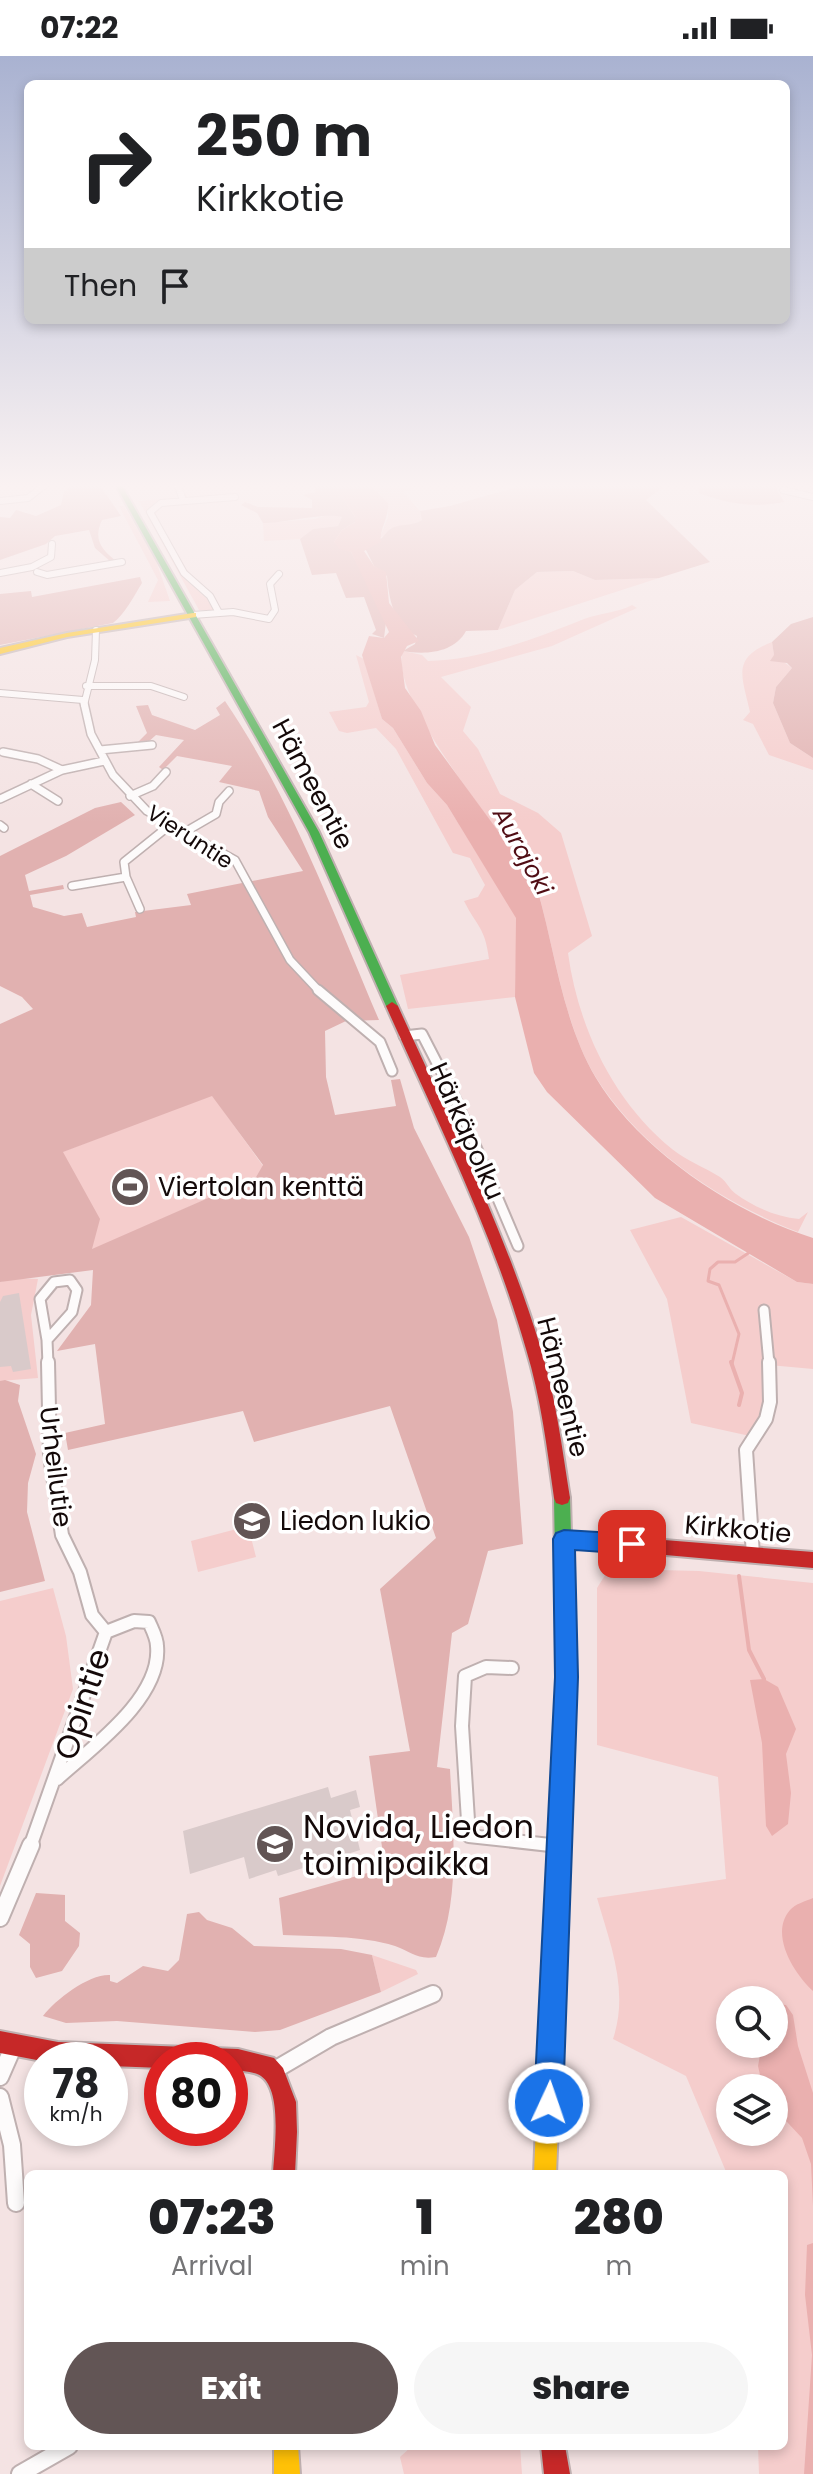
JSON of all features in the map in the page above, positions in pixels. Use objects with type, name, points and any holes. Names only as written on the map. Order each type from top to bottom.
[{"type":"main road","name":"Hämeentie","points":[[179,597],[314,832],[497,1248],[535,1357],[556,1449],[564,1539],[566,1677],[545,2170]]},
{"type":"main road","points":[[0,651],[96,630],[189,616]]},
{"type":"main road","name":"Kirkkotie","points":[[564,1539],[813,1560]]},
{"type":"main road","points":[[4,2040],[58,2053],[252,2061],[273,2071],[285,2125],[284,2170]]},
{"type":"main road","points":[[286,2450],[287,2474]]},
{"type":"main road","points":[[554,2450],[557,2474]]},
{"type":"street","points":[[210,597],[218,611]]},
{"type":"street","points":[[189,616],[218,611],[269,619],[275,610],[272,597]]},
{"type":"street","name":"Vieruntie","points":[[96,630],[95,660],[83,700],[84,712],[104,761],[130,796],[170,825],[235,860],[290,960],[329,1001],[380,1042],[392,1071]]},
{"type":"street","points":[[86,686],[151,686],[184,697]]},
{"type":"street","points":[[0,693],[83,700]]},
{"type":"street","points":[[100,750],[152,745]]},
{"type":"street","points":[[3,752],[38,759],[62,770]]},
{"type":"street","points":[[0,799],[62,770],[104,761]]},
{"type":"street","points":[[130,796],[146,790],[166,772]]},
{"type":"street","points":[[31,784],[58,801]]},
{"type":"street","points":[[185,832],[216,814],[219,802],[229,791]]},
{"type":"street","points":[[140,909],[126,877],[124,862],[170,825]]},
{"type":"street","points":[[72,886],[126,877]]},
{"type":"street","name":"Härkäpolku","points":[[404,1036],[422,1034],[456,1100],[518,1246]]},
{"type":"street","name":"Urheilutie","points":[[47,1340],[71,1315],[75,1306],[77,1290],[70,1280],[54,1282],[40,1299],[47,1340],[50,1456],[62,1535],[80,1572],[92,1615],[106,1632]]},
{"type":"street","points":[[753,1555],[746,1450],[759,1438],[770,1410],[764,1310]]},
{"type":"street","name":"Opintie","points":[[1,1910],[57,1779],[106,1632],[134,1621],[149,1622],[157,1635],[151,1676],[128,1715],[57,1779]]},
{"type":"street","points":[[512,1668],[486,1667],[465,1676],[462,1726],[469,1836],[561,1847]]},
{"type":"street","points":[[273,2071],[306,2047],[341,2030],[433,1994]]},
{"type":"street","points":[[0,2077],[4,2040]]},
{"type":"street","points":[[0,2097],[12,2145],[16,2203]]},
{"type":"street","points":[[20,2474],[62,2450]]},
{"type":"shaded area","points":[[0,597],[133,597],[113,623],[0,645]]},
{"type":"shaded area","points":[[150,597],[169,597],[170,601],[148,602]]},
{"type":"shaded area","points":[[192,597],[207,597],[218,611],[199,610]]},
{"type":"shaded area","points":[[346,597],[373,597],[386,622],[384,638],[372,634],[376,630],[364,597]]},
{"type":"shaded area","points":[[372,597],[388,597],[389,603],[419,641],[407,646],[401,657],[405,688],[421,711],[435,745],[515,854],[531,869],[573,1029],[596,1078],[637,1130],[691,1176],[752,1213],[813,1238],[813,1284],[797,1282],[655,1198],[547,1092],[534,1073],[515,997],[516,918],[447,805],[427,783],[393,728],[382,719],[362,655],[369,636],[384,638],[389,632]]},
{"type":"shaded area","points":[[390,597],[512,597],[498,630],[466,631],[447,648],[421,653],[403,651],[415,644],[417,636],[402,625]]},
{"type":"shaded area","points":[[512,597],[601,597],[498,630]]},
{"type":"shaded area","points":[[632,605],[637,608],[552,646],[441,677],[471,707],[463,731],[478,749],[500,794],[538,813],[561,833],[592,936],[568,953],[573,981],[590,1035],[616,1085],[632,1109],[672,1149],[720,1177],[743,1199],[766,1211],[791,1218],[799,1219],[808,1212],[798,1232],[740,1205],[686,1171],[660,1151],[615,1105],[597,1079],[575,1031],[531,869],[515,854],[443,754],[410,696],[402,671],[403,651],[422,655],[428,661],[467,657],[508,647]]},
{"type":"shaded area","points":[[813,617],[813,758],[790,743],[773,703],[776,687],[792,668],[787,663],[770,661],[774,655],[772,642],[791,624]]},
{"type":"shaded area","points":[[772,642],[774,655],[792,668],[776,687],[773,703],[790,743],[813,758],[813,770],[769,755],[753,724],[743,720],[750,712],[743,678],[745,662],[759,648]]},
{"type":"shaded area","points":[[356,655],[364,659],[382,719],[393,728],[427,783],[447,805],[517,918],[515,997],[408,1009],[400,975],[489,959],[483,933],[464,901],[478,897],[485,885],[470,858],[453,853],[396,749],[376,728],[347,733],[339,731],[329,712],[366,707],[369,702]]},
{"type":"shaded area","points":[[225,701],[291,816],[379,1020],[346,1021],[325,1031],[326,1077],[335,1115],[396,1106],[391,1080],[400,1079],[414,1128],[469,1237],[497,1320],[513,1412],[523,1544],[488,1551],[468,1624],[452,1633],[437,1767],[450,1769],[454,1864],[449,1912],[436,1957],[419,1956],[368,1940],[283,1935],[279,1898],[385,1868],[369,1756],[410,1751],[380,1589],[436,1538],[390,1406],[254,1442],[243,1411],[68,1450],[65,1433],[105,1424],[95,1344],[57,1351],[91,1305],[93,1270],[0,1282],[0,1024],[33,1009],[22,997],[0,986],[0,856],[95,808],[121,802],[135,815],[66,856],[25,875],[29,891],[63,885],[64,889],[30,895],[33,907],[64,916],[82,913],[87,927],[136,917],[135,912],[191,905],[187,894],[303,871],[268,817],[259,791],[219,782],[232,766],[177,756],[163,770],[159,767],[184,740],[156,735],[147,743],[138,742],[147,733],[136,706],[148,705],[152,715],[195,730],[220,715],[216,708]],"holes":[[[212,1096],[263,1165],[256,1177],[92,1249],[100,1219],[63,1152]]]},
{"type":"shaded area","name":"Viertolan kenttä","points":[[212,1095],[263,1166],[256,1177],[92,1250],[62,1152]]},
{"type":"shaded area","points":[[681,1217],[797,1282],[813,1284],[813,1369],[769,1365],[759,1438],[691,1423],[667,1299],[630,1230]]},
{"type":"shaded area","points":[[13,1278],[38,1279],[31,1315],[38,1378],[0,1381],[0,1282]]},
{"type":"shaded area","points":[[0,1381],[20,1385],[18,1401],[36,1454],[28,1483],[27,1512],[45,1581],[0,1592]]},
{"type":"shaded area","points":[[248,1526],[256,1557],[198,1572],[191,1541]]},
{"type":"shaded area","points":[[618,1569],[699,1571],[813,1583],[813,2474],[759,2474],[758,2450],[788,2450],[788,2170],[725,2170],[686,2076],[613,2039],[619,1986],[597,1898],[726,1879],[718,1777],[597,1745],[597,1588],[607,1572]]},
{"type":"shaded area","points":[[53,1588],[66,1636],[73,1689],[0,1886],[0,1601]]},
{"type":"shaded area","points":[[764,1679],[778,1687],[796,1729],[786,1754],[791,1793],[788,1824],[772,1836],[766,1826],[762,1743],[750,1680]]},
{"type":"shaded area","points":[[36,1893],[65,1895],[65,1921],[80,1933],[79,1946],[62,1971],[36,1978],[30,1967],[30,1944],[19,1935]]},
{"type":"shaded area","points":[[813,1898],[813,1991],[798,1975],[786,1953],[782,1930],[790,1910]]},
{"type":"shaded area","points":[[199,1912],[207,1920],[232,1928],[254,1946],[341,1949],[372,1955],[381,1992],[280,2030],[255,2032],[117,2021],[66,2023],[43,2016],[64,1995],[92,1979],[110,1975],[110,1981],[117,1983],[143,1966],[168,1971],[179,1960],[187,1914]]},
{"type":"shaded area","points":[[372,1955],[416,1970],[418,1974],[381,1992]]},
{"type":"shaded area","points":[[788,2008],[793,2015],[798,2046],[813,2093],[813,2206],[811,2164],[802,2138],[788,2123],[788,2074],[760,2074],[759,2058],[788,2058]]},
{"type":"shaded area","points":[[813,2243],[813,2474],[804,2474],[812,2355],[805,2295],[807,2245]]},
{"type":"shaded area","points":[[408,2450],[520,2450],[522,2474],[404,2474],[400,2457]]},
{"type":"building","points":[[19,1293],[31,1369],[13,1372],[11,1366],[0,1367],[0,1302],[3,1296]]},
{"type":"building","points":[[328,1787],[331,1798],[356,1790],[360,1807],[350,1810],[360,1850],[278,1876],[276,1870],[249,1879],[244,1857],[190,1874],[183,1831]]},
{"type":"waterway","points":[[732,1364],[739,1334],[719,1285],[708,1281],[710,1269],[718,1262],[735,1262],[750,1252]]},
{"type":"waterway","points":[[731,1362],[742,1393],[739,1405]]},
{"type":"waterway","points":[[739,1576],[749,1650],[764,1679]]},
{"type":"traffic: fast","points":[[182,597],[314,832],[392,1006]]},
{"type":"traffic: fast","points":[[550,2052],[566,1677],[562,1498]]},
{"type":"traffic: slow","points":[[0,651],[67,635],[193,615]]},
{"type":"traffic: slow","points":[[545,2170],[550,2052]]},
{"type":"traffic: slow","points":[[286,2450],[287,2474]]},
{"type":"traffic: jam","points":[[392,1006],[480,1201],[519,1301],[547,1402],[562,1498]]},
{"type":"traffic: jam","points":[[564,1539],[813,1560]]},
{"type":"traffic: jam","points":[[0,2042],[58,2053],[238,2060],[266,2066],[275,2076],[285,2102],[284,2170]]},
{"type":"traffic: jam","points":[[554,2450],[557,2474]]},
{"type":"place","name":"Viertolan kenttä","points":[[130,1187]]},
{"type":"place","name":"Liedon lukio","points":[[252,1521]]},
{"type":"place","name":"Novida, Liedon toimipaikka","points":[[275,1844]]},
{"type":"route","points":[[549,2103],[566,1677],[564,1539],[632,1544]]},
{"type":"water label","name":"Aurajoki","points":[[523,851]]}]
